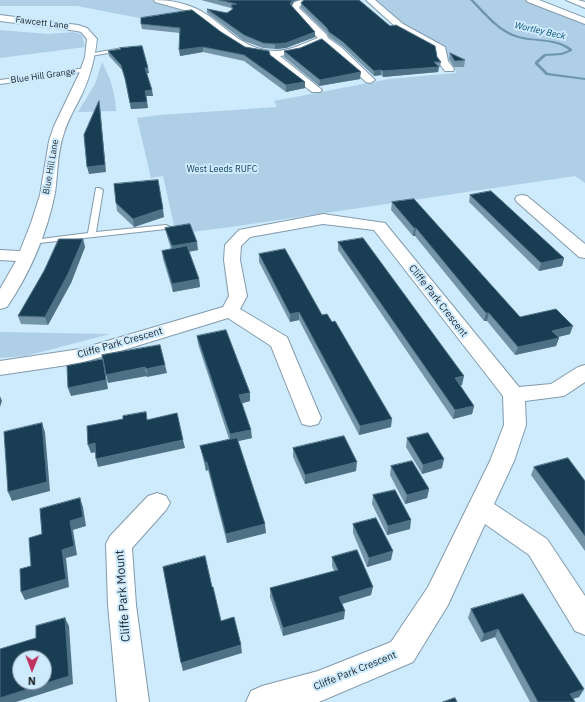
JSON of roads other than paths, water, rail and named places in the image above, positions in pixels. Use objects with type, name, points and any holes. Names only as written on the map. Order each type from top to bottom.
[{"type":"highway","points":[[531,0],[585,21]]},
{"type":"highway","points":[[549,0],[585,14]]},
{"type":"street","points":[[158,0],[202,10]]},
{"type":"street","points":[[303,0],[296,5],[295,9],[323,36],[323,39],[338,50],[370,80]]},
{"type":"street","points":[[370,0],[400,26],[441,49],[443,62],[449,69]]},
{"type":"street","points":[[570,0],[585,5]]},
{"type":"street","points":[[172,4],[185,1],[202,10],[225,35],[250,50],[275,54],[295,51],[323,39]]},
{"type":"street","name":"Fawcett Lane","points":[[0,18],[84,30]]},
{"type":"street","name":"Blue Hill Lane","points":[[0,303],[10,289],[29,249],[47,194],[55,140],[65,115],[80,86],[91,54],[92,39],[84,30]]},
{"type":"street","points":[[275,54],[275,58],[316,90]]},
{"type":"street","points":[[522,199],[585,253]]},
{"type":"street","name":"Cliffe Park Crescent","points":[[0,368],[9,368],[81,356],[230,311],[238,296],[232,260],[233,244],[245,233],[323,219],[379,226],[514,395],[516,425],[502,461],[438,596],[402,652],[318,687],[262,702]]},
{"type":"street","points":[[0,255],[29,249]]},
{"type":"street","points":[[230,311],[280,342],[310,418]]},
{"type":"street","points":[[514,395],[556,391],[585,372]]},
{"type":"street","name":"Cliffe Park Mount","points":[[133,702],[122,605],[120,544],[157,503]]},
{"type":"street","points":[[481,508],[538,547],[585,621]]},
{"type":"lane","points":[[91,54],[128,49]]},
{"type":"lane","name":"Blue Hill Grange","points":[[0,82],[86,70]]},
{"type":"lane","points":[[92,235],[99,190]]},
{"type":"lane","points":[[29,249],[92,235],[166,227]]},
{"type":"waterway","name":"Wortley Beck","points":[[471,0],[511,35],[560,43],[571,50],[562,54],[545,55],[536,63],[547,74],[585,79]]},
{"type":"park label","name":"West Leeds RUFC","points":[[222,169]]}]
